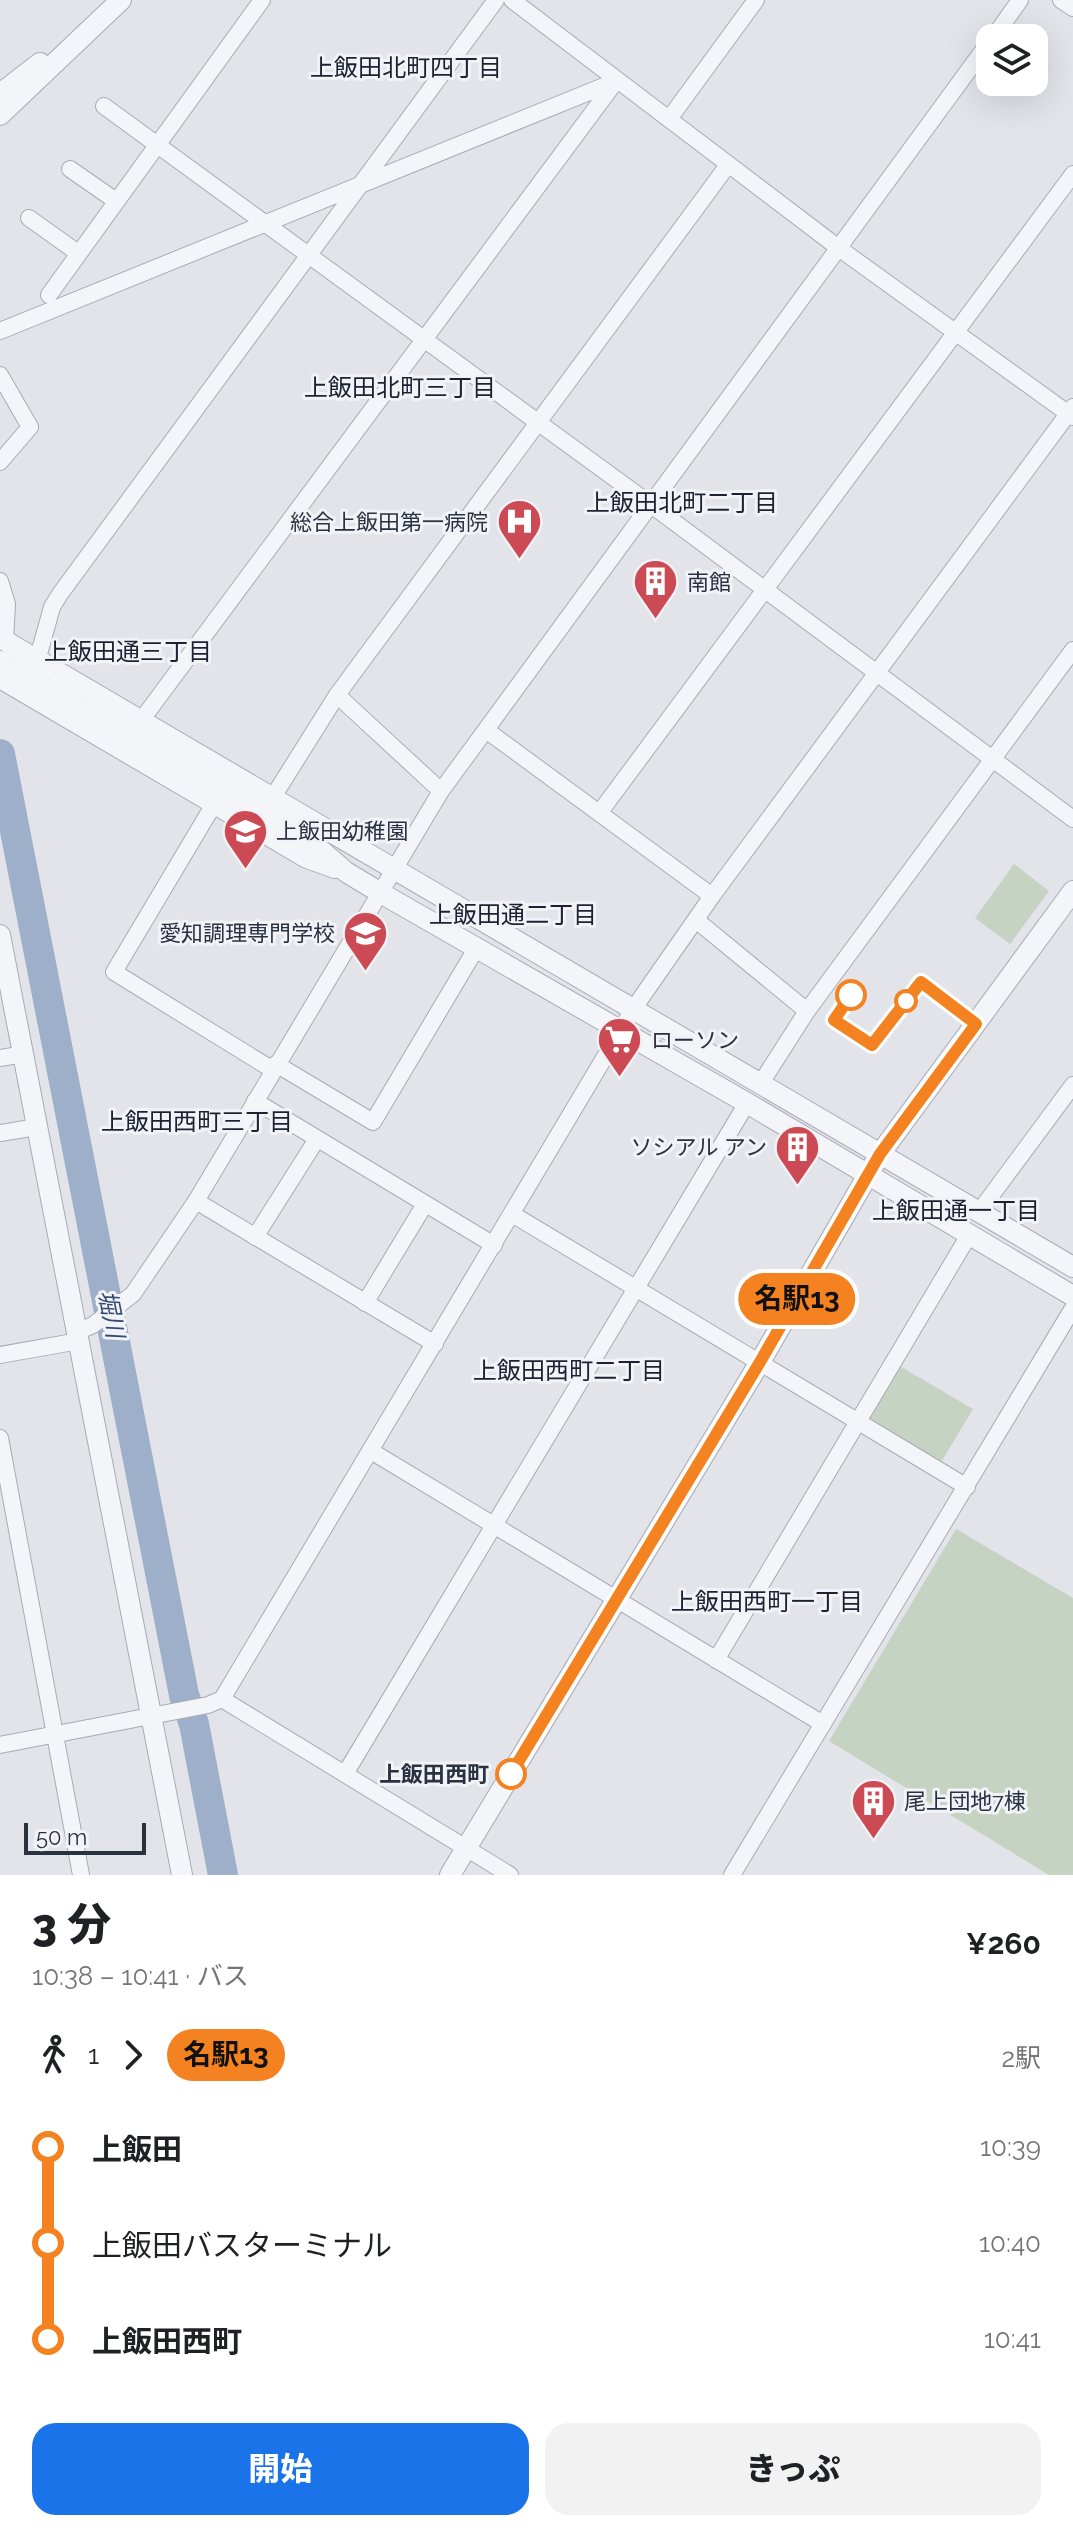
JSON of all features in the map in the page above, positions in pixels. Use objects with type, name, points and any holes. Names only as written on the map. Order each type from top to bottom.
[{"type":"street","points":[[49,295],[262,0]]},
{"type":"street","points":[[37,661],[52,607],[60,594],[496,0]]},
{"type":"street","points":[[210,1704],[371,1451],[634,1008],[712,896],[1071,413],[840,249],[512,0]]},
{"type":"street","points":[[669,119],[756,0]]},
{"type":"street","points":[[1003,24],[1020,0]]},
{"type":"street","points":[[1061,0],[1073,8]]},
{"type":"street","points":[[0,94],[114,6]]},
{"type":"street","points":[[0,115],[114,6]]},
{"type":"street","points":[[0,1355],[83,1332],[128,1298],[196,1201],[441,791],[976,61]]},
{"type":"street","points":[[0,331],[366,179],[616,81]]},
{"type":"street","points":[[140,722],[616,81]]},
{"type":"street","points":[[104,106],[650,504],[1073,819]]},
{"type":"street","points":[[273,797],[337,695],[728,165]]},
{"type":"street","points":[[70,169],[116,201]]},
{"type":"street","points":[[600,812],[1073,174]]},
{"type":"street","points":[[29,218],[78,253]]},
{"type":"street","points":[[0,375],[30,427],[0,462]]},
{"type":"street","points":[[0,581],[7,604],[2,647]]},
{"type":"street","points":[[2,647],[37,661],[273,797],[1073,1267]]},
{"type":"street","points":[[2,647],[315,845],[346,872],[379,892],[747,1103],[1073,1296]]},
{"type":"street","points":[[761,1083],[807,1011],[1073,650]]},
{"type":"street","points":[[0,679],[307,858],[346,872]]},
{"type":"street","points":[[337,695],[441,791]]},
{"type":"street","points":[[486,730],[712,896]]},
{"type":"street","points":[[214,804],[114,972],[373,1122],[477,947]]},
{"type":"street","points":[[450,1875],[760,1362],[880,1154],[1073,891]]},
{"type":"street","points":[[696,920],[807,1011]]},
{"type":"street","points":[[1,942],[159,1715],[182,1875]]},
{"type":"street","points":[[0,1058],[24,1054]]},
{"type":"street","points":[[979,1212],[1073,1085]]},
{"type":"street","points":[[255,1101],[494,1245]]},
{"type":"street","points":[[345,1774],[747,1103]]},
{"type":"street","points":[[0,1133],[37,1127]]},
{"type":"street","points":[[255,1237],[317,1139]]},
{"type":"street","points":[[196,1201],[435,1344]]},
{"type":"street","points":[[365,1303],[425,1204]]},
{"type":"street","points":[[512,1214],[967,1487]]},
{"type":"street","points":[[716,1660],[969,1235]]},
{"type":"street","points":[[732,1875],[1073,1308]]},
{"type":"street","points":[[0,1438],[81,1875]]},
{"type":"street","points":[[371,1451],[823,1724]]},
{"type":"street","points":[[0,1745],[210,1704],[345,1774],[510,1875]]},
{"type":"green space","points":[[1014,864],[1049,891],[1010,944],[975,918]]},
{"type":"green space","points":[[898,1365],[973,1409],[940,1464],[865,1420]]},
{"type":"green space","points":[[956,1529],[1073,1598],[1073,1875],[1049,1875],[829,1741]]},
{"type":"waterway","name":"堀川","points":[[0,754],[184,1695],[194,1724],[223,1875]]},
{"type":"bus line","name":"名駅13","points":[[511,1774],[760,1362],[880,1154],[976,1024],[921,982],[872,1045],[834,1020],[851,995]]},
{"type":"place","name":"総合上飯田第一病院","points":[[519,561]]},
{"type":"place","name":"南館","points":[[656,621]]},
{"type":"place","name":"上飯田幼稚園","points":[[245,870]]},
{"type":"place","name":"愛知調理専門学校","points":[[366,972]]},
{"type":"place","name":"ローソン","points":[[620,1079]]},
{"type":"place","name":"ソシアル アン","points":[[798,1186]]},
{"type":"place","name":"上飯田西町","points":[[511,1774]]},
{"type":"place","name":"尾上団地7棟","points":[[873,1840]]},
{"type":"district","name":"上飯田北町四丁目","points":[[406,68]]},
{"type":"district","name":"上飯田北町三丁目","points":[[400,388]]},
{"type":"district","name":"上飯田北町二丁目","points":[[682,503]]},
{"type":"district","name":"上飯田通三丁目","points":[[128,652]]},
{"type":"district","name":"上飯田通二丁目","points":[[513,915]]},
{"type":"district","name":"上飯田西町三丁目","points":[[197,1122]]},
{"type":"district","name":"上飯田通一丁目","points":[[956,1211]]},
{"type":"district","name":"上飯田西町二丁目","points":[[569,1371]]},
{"type":"district","name":"上飯田西町一丁目","points":[[767,1602]]}]
